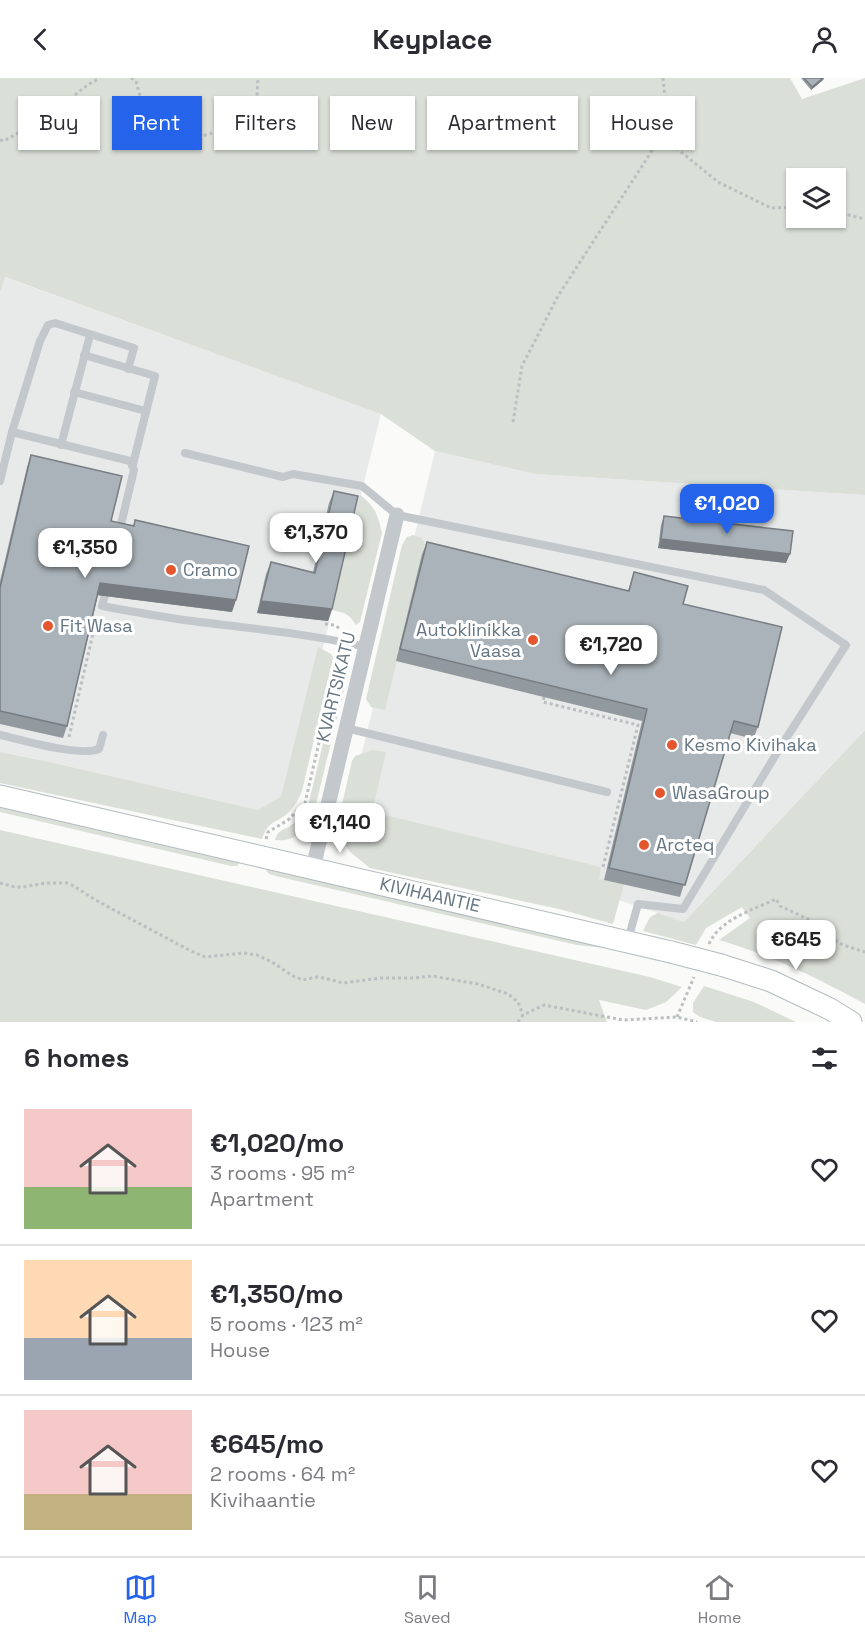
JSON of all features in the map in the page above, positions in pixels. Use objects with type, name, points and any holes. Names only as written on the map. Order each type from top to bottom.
[{"type":"main road","name":"KIVIHAANTIE","points":[[0,796],[628,941],[721,965],[771,981],[830,1009],[851,1022]]},
{"type":"street","name":"KVARTSIKATU","points":[[313,868],[397,515]]},
{"type":"lane","points":[[0,481],[12,432],[40,341],[48,325],[55,323],[134,348],[128,369]]},
{"type":"lane","points":[[61,445],[90,335]]},
{"type":"lane","points":[[84,355],[155,376],[133,464],[134,470],[119,536]]},
{"type":"lane","points":[[74,392],[146,411]]},
{"type":"lane","points":[[12,432],[130,461],[133,464]]},
{"type":"lane","points":[[185,453],[282,477],[293,474],[362,486],[397,515],[764,590],[846,645],[778,751],[683,909],[638,904],[628,941]]},
{"type":"lane","points":[[104,597],[102,606],[185,620],[342,641],[366,647]]},
{"type":"lane","points":[[346,728],[607,792]]},
{"type":"lane","points":[[0,735],[62,748],[93,751],[99,749],[103,735]]},
{"type":"path","points":[[0,140],[4,141],[50,118],[72,97],[99,78]]},
{"type":"path","points":[[132,78],[136,81],[146,111],[164,132],[177,141],[210,134],[247,118],[256,101],[258,78]]},
{"type":"path","points":[[663,78],[665,96]]},
{"type":"path","points":[[513,422],[522,366],[558,296],[652,150]]},
{"type":"path","points":[[679,150],[718,182],[771,208],[786,207]]},
{"type":"path","points":[[846,214],[865,219]]},
{"type":"path","points":[[69,737],[99,605],[104,597]]},
{"type":"path","points":[[261,855],[268,832],[288,820],[305,803],[342,641],[343,630],[340,627],[323,624]]},
{"type":"path","points":[[87,633],[93,634]]},
{"type":"path","points":[[77,680],[82,681]]},
{"type":"path","points":[[544,697],[543,702],[638,725],[626,783],[603,867]]},
{"type":"path","points":[[577,711],[578,705]]},
{"type":"path","points":[[69,713],[74,715]]},
{"type":"path","points":[[0,884],[23,887],[45,883],[67,883],[205,957],[244,953],[257,955],[303,980],[324,978],[343,983],[380,978],[432,976],[469,982],[508,994],[518,1002],[523,1015]]},
{"type":"path","points":[[776,899],[780,906],[810,920],[829,937],[843,945],[865,952]]},
{"type":"path","points":[[518,1022],[523,1015],[544,1005],[623,1020],[677,1017],[697,1022]]},
{"type":"shaded area","points":[[0,78],[790,78],[802,99],[865,78],[865,495],[535,474],[435,451],[381,414],[5,277],[0,292]]},
{"type":"shaded area","points":[[4,277],[381,414],[287,792],[258,810],[0,752],[0,292]]},
{"type":"shaded area","points":[[435,451],[535,474],[865,495],[865,730],[684,922],[583,888],[346,819]]},
{"type":"shaded area","points":[[360,495],[375,511],[382,533],[360,622],[356,625],[344,613],[332,610]]},
{"type":"shaded area","points":[[413,535],[421,538],[425,544],[385,710],[371,707],[366,699],[402,545],[407,537]]},
{"type":"shaded area","points":[[318,647],[331,654],[333,658],[302,791],[291,810],[270,825],[262,839],[0,783],[0,752],[258,810],[281,796]]},
{"type":"shaded area","points":[[344,668],[347,678],[313,816],[298,835],[293,838],[275,840],[279,833],[303,815],[308,806],[341,669]]},
{"type":"shaded area","points":[[865,730],[865,1004],[794,968],[719,940],[750,918],[742,907],[706,928],[696,945],[643,931],[650,917],[658,913],[684,922]]},
{"type":"shaded area","points":[[372,750],[386,752],[372,812],[601,867],[599,879],[624,884],[613,924],[559,909],[370,868],[349,851],[340,833],[338,822],[352,761],[355,756]]},
{"type":"shaded area","points":[[0,805],[239,863],[237,866],[231,866],[0,812]]},
{"type":"shaded area","points":[[0,830],[650,977],[682,987],[666,1002],[646,1010],[599,1000],[607,1022],[0,1022]]},
{"type":"shaded area","points":[[265,869],[615,949],[577,945],[280,877],[269,874]]},
{"type":"shaded area","points":[[704,986],[754,1002],[796,1022],[716,1022],[700,1017],[693,1012],[693,1003]]},
{"type":"building","points":[[804,78],[823,78],[812,87]]},
{"type":"building","points":[[31,455],[122,476],[111,521],[134,526],[135,520],[249,546],[236,600],[100,583],[67,726],[0,711],[0,588]]},
{"type":"building","points":[[334,491],[358,496],[332,609],[261,601],[271,562],[315,573]]},
{"type":"building","points":[[664,516],[793,531],[790,554],[661,539]]},
{"type":"building","points":[[427,542],[629,591],[634,572],[688,586],[683,604],[782,627],[758,727],[734,721],[685,885],[609,868],[647,709],[400,649]]},
{"type":"place","name":"Cramo","points":[[171,570]]},
{"type":"place","name":"Fit Wasa","points":[[48,626]]},
{"type":"place","name":"Autoklinikka Vaasa","points":[[533,640]]},
{"type":"place","name":"Kesmo Kivihaka","points":[[672,745]]},
{"type":"place","name":"WasaGroup","points":[[660,793]]},
{"type":"place","name":"Arcteq","points":[[644,845]]}]
